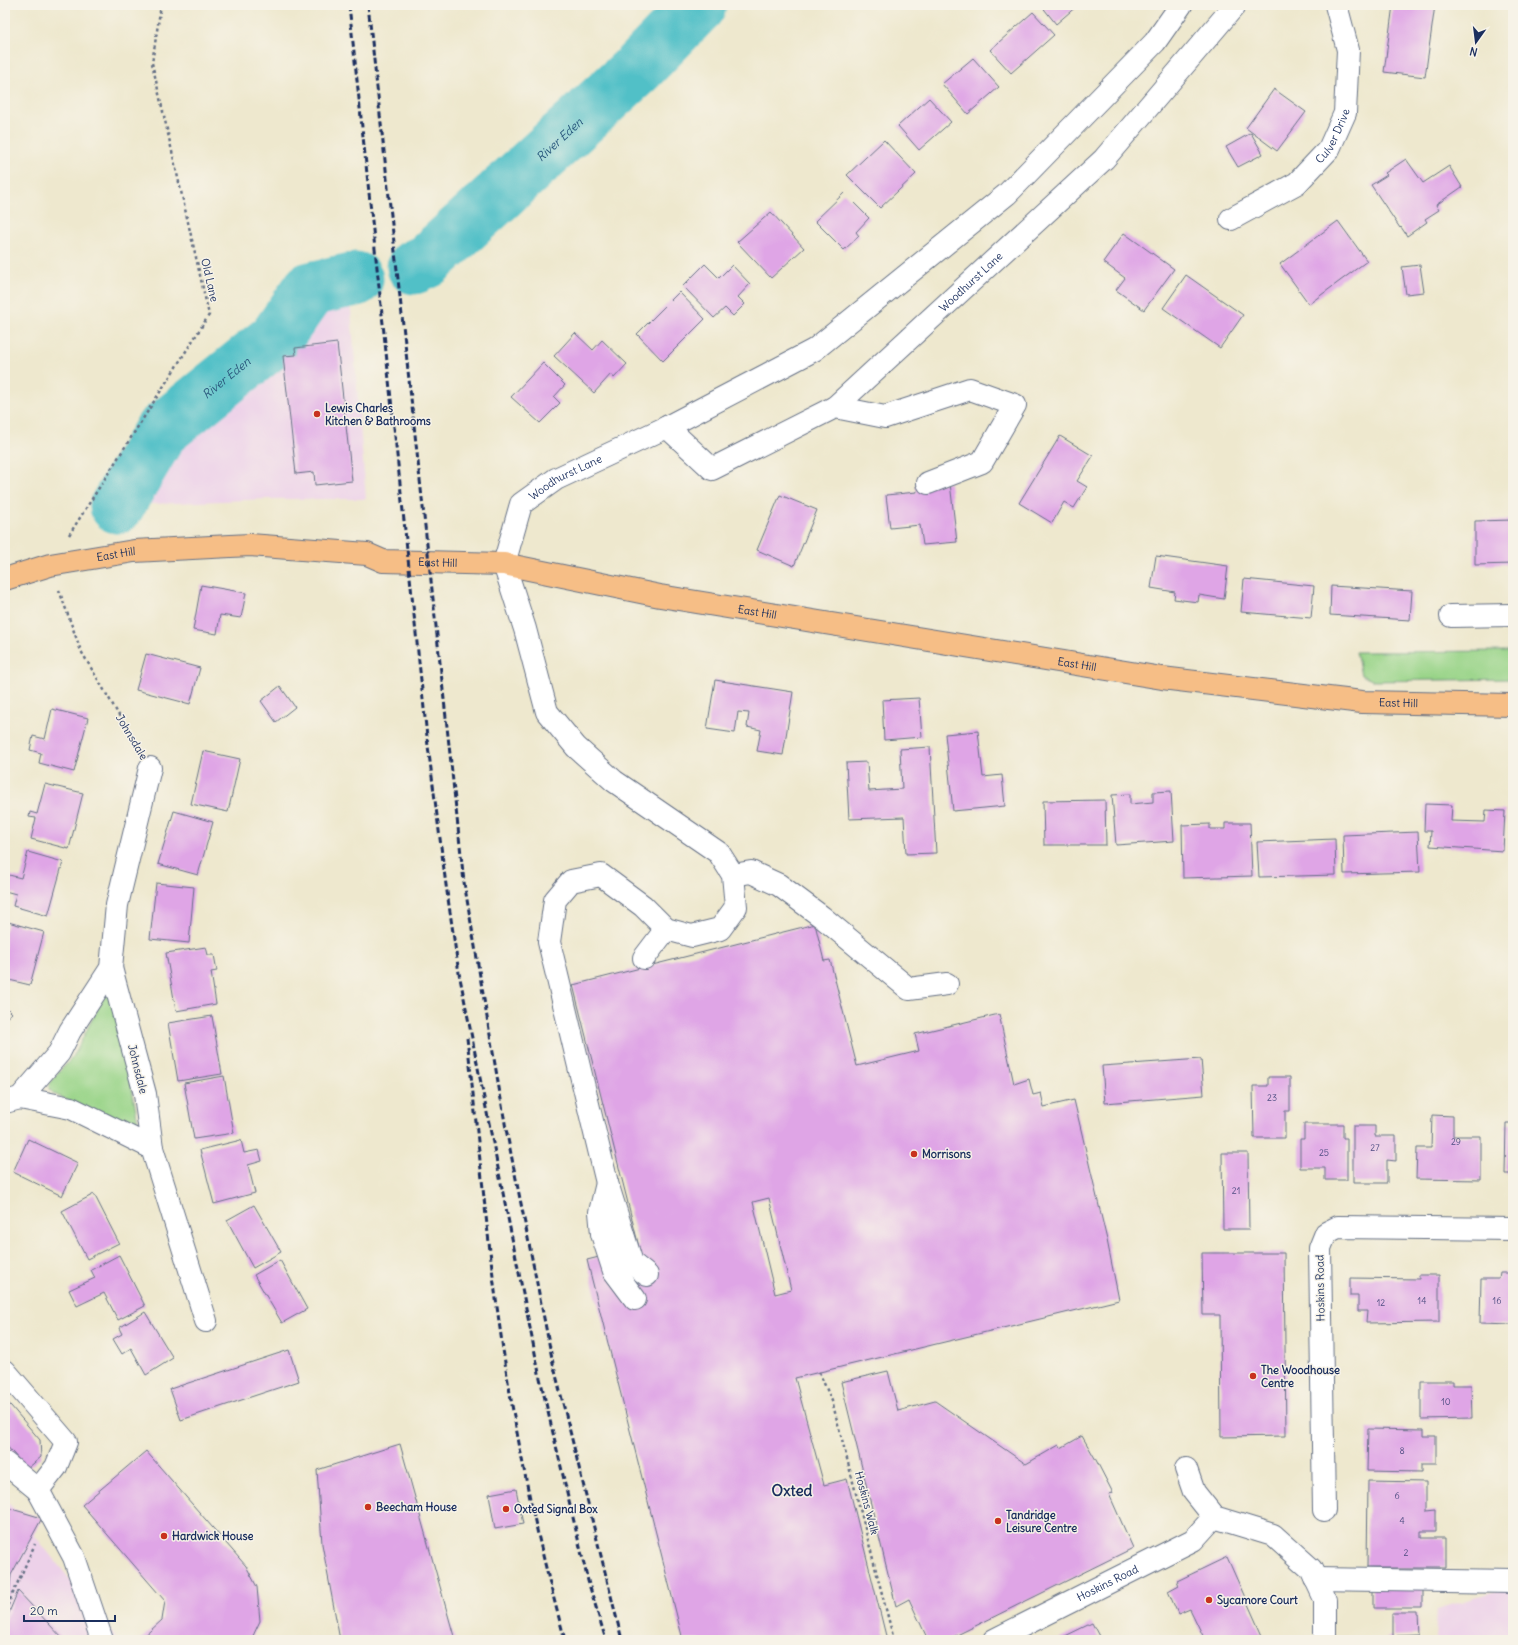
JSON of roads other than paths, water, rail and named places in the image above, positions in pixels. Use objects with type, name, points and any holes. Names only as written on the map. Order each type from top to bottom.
[{"type":"main road","name":"East Hill","points":[[5,579],[50,565],[134,551],[250,545],[367,554],[383,561],[504,564],[660,596],[1162,678],[1362,702],[1513,705]]},
{"type":"street","name":"Woodhurst Lane","points":[[504,564],[521,504],[556,479],[667,427],[814,350],[1007,194],[1155,42],[1181,5]]},
{"type":"street","name":"Woodhurst Lane","points":[[667,427],[712,469],[835,407],[1104,158],[1235,5]]},
{"type":"street","name":"Culver Drive","points":[[1231,219],[1297,183],[1329,149],[1345,113],[1348,50],[1336,5]]},
{"type":"street","points":[[835,407],[885,417],[970,389],[1015,405],[982,462],[928,483]]},
{"type":"street","points":[[504,564],[525,629],[547,712],[576,747],[614,781],[719,853],[733,875],[736,907],[720,929],[692,936],[666,929],[643,906],[601,875],[571,881],[554,900],[549,942],[607,1183],[632,1263],[647,1275]]},
{"type":"street","points":[[1451,616],[1513,615]]},
{"type":"street","name":"Johnsdale","points":[[150,768],[117,905],[111,968],[145,1094],[152,1148],[206,1321]]},
{"type":"street","points":[[733,875],[751,872],[779,885],[822,917],[910,989],[947,984]]},
{"type":"street","points":[[644,958],[666,929]]},
{"type":"street","name":"Johnsdale","points":[[12,1100],[59,1053],[70,1032],[111,968]]},
{"type":"street","name":"Johnsdale","points":[[12,1100],[70,1108],[152,1148]]},
{"type":"street","points":[[607,1183],[600,1212],[602,1234],[614,1271],[635,1299]]},
{"type":"street","name":"Hoskins Road","points":[[1324,1510],[1320,1248],[1326,1233],[1338,1227],[1513,1229]]},
{"type":"street","points":[[5,1371],[66,1442],[56,1467],[38,1490]]},
{"type":"street","points":[[5,1463],[38,1490],[74,1557],[102,1640]]},
{"type":"street","points":[[1186,1469],[1194,1492],[1214,1517],[1274,1535],[1310,1569],[1325,1598],[1325,1640]]},
{"type":"street","name":"Hoskins Road","points":[[996,1640],[1193,1540],[1214,1517]]},
{"type":"street","points":[[1315,1579],[1513,1582]]},
{"type":"waterway","name":"River Eden","points":[[414,267],[427,261],[637,69],[699,5]]},
{"type":"waterway","name":"River Eden","points":[[117,506],[161,431],[275,339],[310,289],[356,279]]},
{"type":"railway","points":[[349,5],[428,746],[459,973],[540,1378],[588,1581],[606,1640]]},
{"type":"railway","points":[[368,5],[464,882],[506,1129],[553,1363],[622,1640]]},
{"type":"railway","points":[[467,1038],[495,1292],[510,1393],[534,1517],[565,1640]]},
{"type":"place","name":"Lewis Charles Kitchen & Bathrooms","points":[[317,414]]},
{"type":"place","name":"Morrisons","points":[[914,1154]]},
{"type":"place","name":"The Woodhouse Centre","points":[[1253,1376]]},
{"type":"place","name":"Beecham House","points":[[368,1507]]},
{"type":"place","name":"Oxted Signal Box","points":[[506,1509]]},
{"type":"place","name":"Tandridge Leisure Centre","points":[[998,1521]]},
{"type":"place","name":"Hardwick House","points":[[164,1536]]},
{"type":"place","name":"Sycamore Court","points":[[1209,1600]]},
{"type":"district","name":"Oxted","points":[[792,1491]]}]
